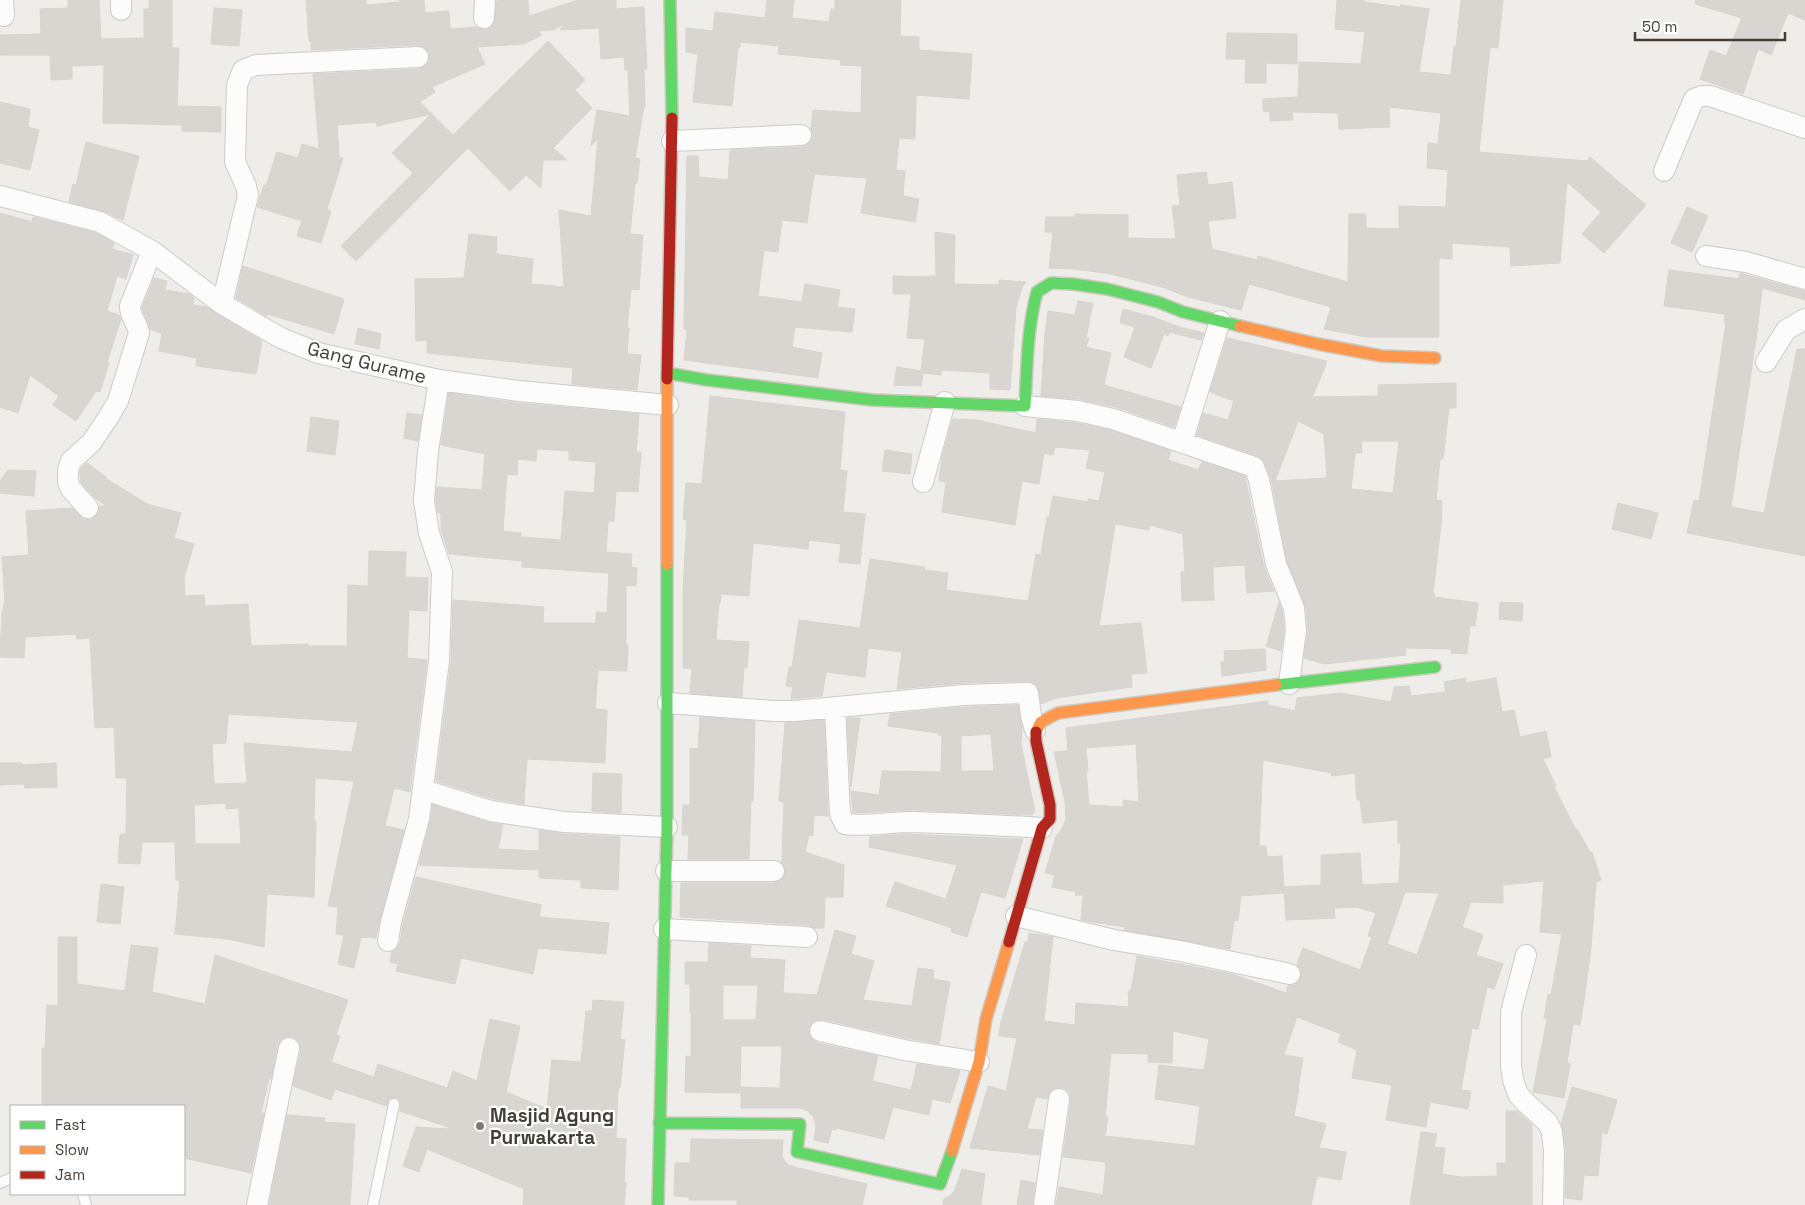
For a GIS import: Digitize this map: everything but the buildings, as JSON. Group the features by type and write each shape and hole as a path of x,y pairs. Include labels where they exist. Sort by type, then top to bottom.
{"street":[{"path":"658,1205 667,827 667,373 672,142 670,0"},
{"path":"222,304 248,196 246,186 235,162 237,85 243,70 256,64 418,57"},
{"path":"1664,171 1694,99 1702,96 1710,96 1805,128"},
{"path":"672,142 801,135"},
{"name":"Gang Gurame","path":"0,196 100,222 152,251 222,304 281,338 318,353 439,380 519,391 668,405"},
{"path":"88,508 71,489 68,482 68,470 71,461 91,443 118,401 139,333 131,315 130,306 152,251"},
{"path":"1706,256 1746,262 1805,279"},
{"path":"1025,406 1032,310 1037,292 1051,283 1107,289 1158,302 1183,312 1318,344 1382,356 1435,358"},
{"path":"1766,362 1786,330 1805,319"},
{"path":"1182,442 1220,321"},
{"path":"667,373 706,380 872,400 1025,406 1078,411 1113,418 1254,467 1259,480 1276,564 1294,608 1296,630 1289,684"},
{"path":"388,942 391,922 419,819 439,662 442,572 429,533 424,501 428,451 439,380"},
{"path":"924,482 944,402"},
{"path":"1035,730 1041,721 1058,712 1435,667"},
{"path":"660,1123 800,1124 797,1152 940,1184 979,1062 986,1019 1042,828 1050,819 1050,805 1028,693 964,695 835,708 774,711 668,703"},
{"path":"835,708 840,814 845,824 894,822 958,823 1042,828"},
{"path":"424,790 490,811 564,822 667,827"},
{"path":"666,871 774,872"},
{"path":"1016,916 1114,940 1180,950 1290,974"},
{"path":"664,929 808,936"},
{"path":"1526,955 1511,1012 1511,1066 1518,1094 1526,1104 1548,1123 1552,1132 1554,1152 1553,1205"},
{"path":"820,1031 904,1050 979,1062"},
{"path":"257,1205 289,1048"},
{"path":"1044,1205 1059,1099"}],"lane":[{"path":"373,1205 394,1104"}],"traffic: fast":[{"path":"670,0 672,118"},
{"path":"667,373 707,380 872,400 1025,406 1031,320 1037,292 1051,283 1107,289 1158,302 1183,312 1240,326"},
{"path":"658,1205 667,827 667,564"},
{"path":"1276,685 1435,667"},
{"path":"659,1123 800,1124 797,1152 940,1184 952,1151"}],"traffic: slow":[{"path":"1240,326 1382,356 1435,358"},
{"path":"667,379 667,564"},
{"path":"1036,732 1041,722 1058,713 1276,685"},
{"path":"952,1151 979,1062 986,1019 1009,942"}],"traffic: jam":[{"path":"667,379 672,118"},
{"path":"1009,942 1042,828 1050,819 1050,805 1036,741 1036,732"}],"place":[{"name":"Masjid Agung Purwakarta","path":"480,1126"}]}
